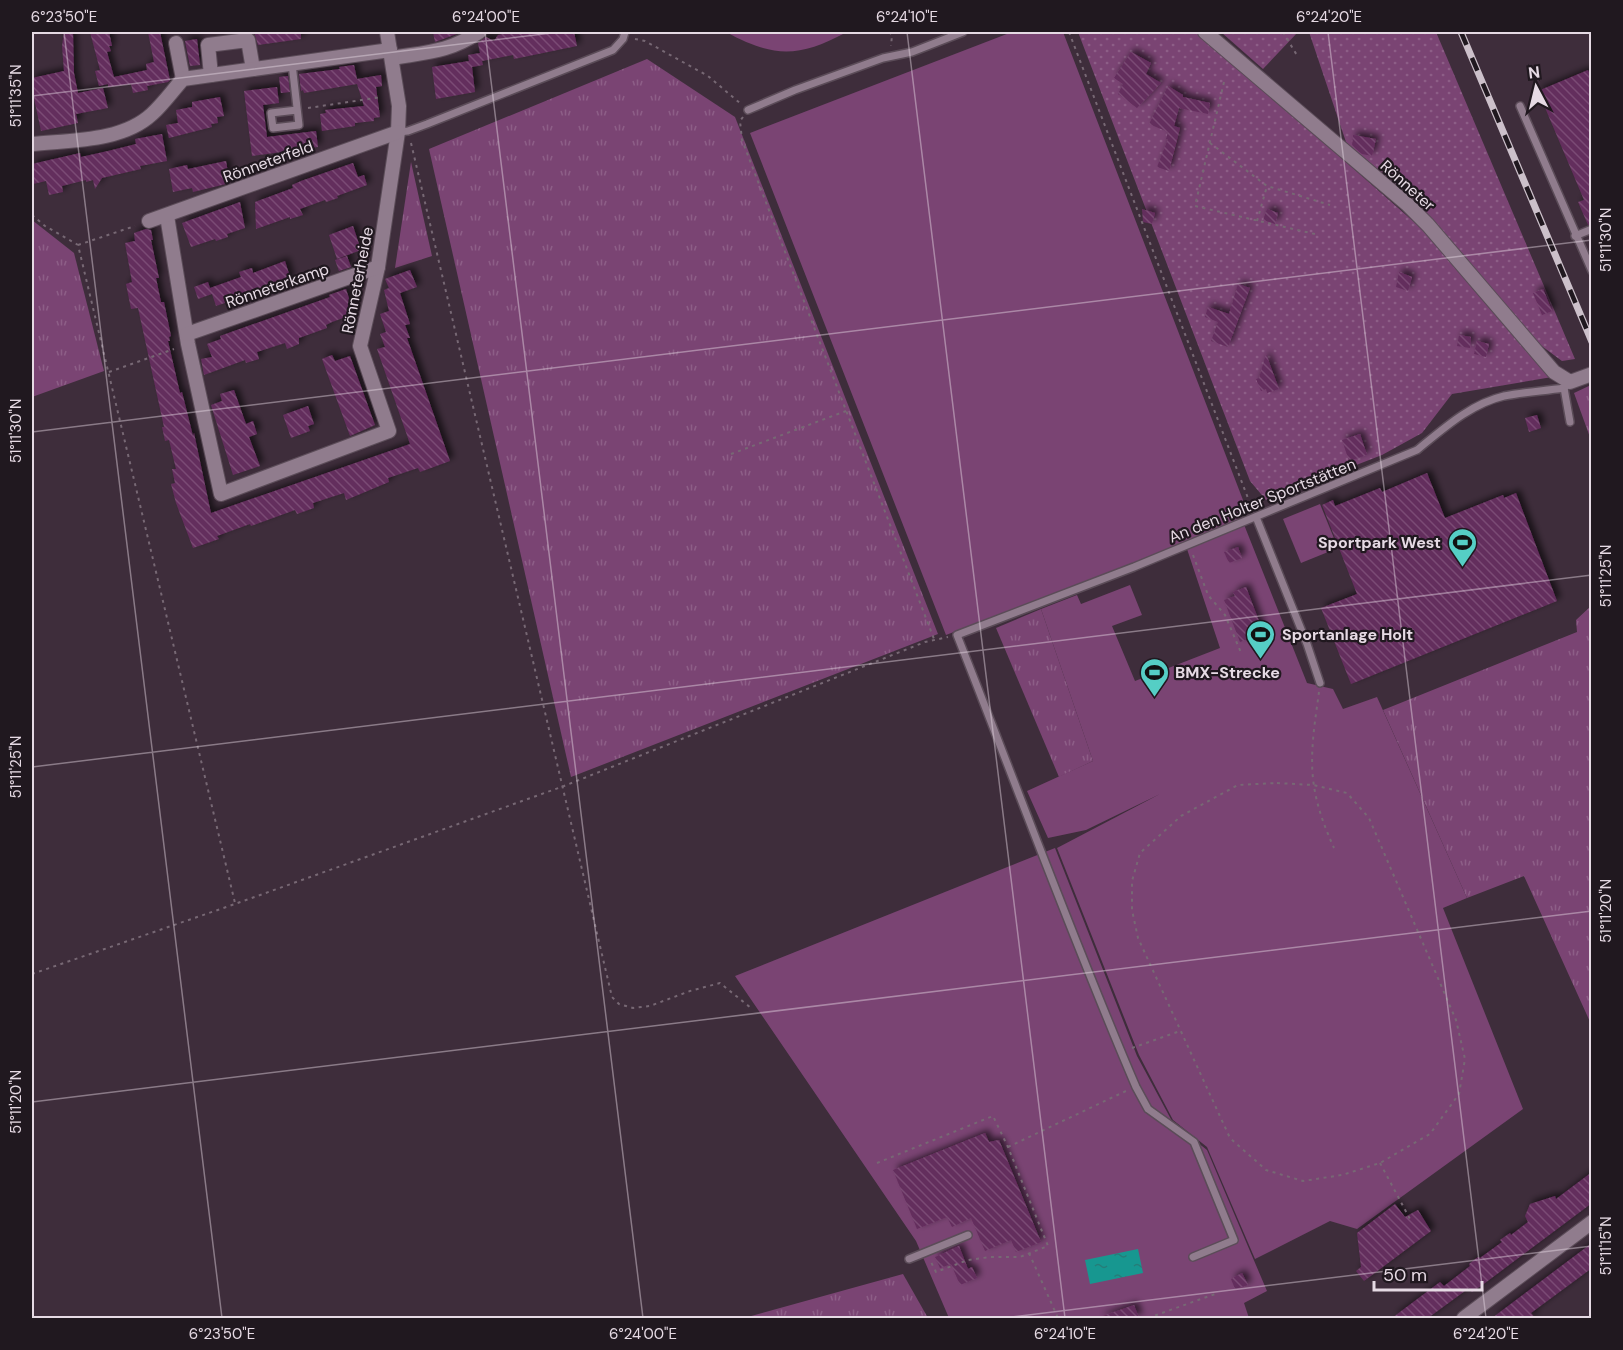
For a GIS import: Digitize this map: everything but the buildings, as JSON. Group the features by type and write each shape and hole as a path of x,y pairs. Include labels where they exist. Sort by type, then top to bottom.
{"street":[{"name":"Rönneterheide","path":"187,339 221,494 389,431 360,346 378,267 403,132 387,32"},
{"path":"32,144 124,131 151,115 183,79 292,64 449,48 462,37 479,32"},
{"name":"Rönneter","path":"1205,32 1408,205 1554,372 1569,383"},
{"path":"211,75 208,45 248,40 253,69"},
{"path":"176,43 183,79"},
{"name":"Rönneterfeld","path":"149,221 403,132"},
{"path":"167,216 187,339"},
{"name":"Rönneterkamp","path":"187,339 378,267"},
{"path":"1569,383 1592,374"},
{"path":"1464,1318 1592,1222"}],"lane":[{"path":"748,110 883,58 912,52 963,32"},
{"path":"403,132 613,50 624,35"},
{"path":"292,64 297,110"},
{"path":"1520,106 1592,271"},
{"path":"1575,236 1592,229"},
{"path":"1569,383 1570,422"},
{"name":"An den Holter Sportstätten","path":"957,635 1256,518 1417,450 1454,420 1492,400 1569,383"},
{"path":"1256,518 1320,683"},
{"path":"957,635 1017,786 1050,877 1136,1087 1148,1109 1194,1142 1234,1240 1193,1257"},
{"path":"909,1259 968,1234"}],"path":[{"path":"1069,32 1256,518"},
{"path":"1283,32 1298,57"},
{"path":"624,35 645,41 708,76 748,110 740,122 742,140 934,640"},
{"path":"1224,82 1195,206 1319,235"},
{"path":"297,110 397,96"},
{"path":"403,132 564,786 612,996 619,1004 633,1008 650,1006 720,983 751,1008"},
{"path":"1210,143 1267,186 1330,206"},
{"path":"1257,222 1267,186"},
{"path":"32,215 45,226 78,245 235,904"},
{"path":"78,245 149,221"},
{"path":"108,372 187,339"},
{"path":"730,454 846,411"},
{"path":"1189,544 1208,595 1225,615 1242,655"},
{"path":"32,974 564,786 925,642 957,635"},
{"path":"1320,683 1314,732 1314,785 1323,823 1334,848"},
{"path":"1277,783 1314,785 1347,793 1369,818 1456,1020 1465,1059 1459,1094 1430,1134 1380,1163 1342,1175 1303,1181 1266,1170 1230,1138 1138,938 1132,910 1132,881 1140,853 1181,816 1238,785 1277,783"},
{"path":"1121,1052 1181,1031"},
{"path":"1008,1147 1136,1087"},
{"path":"877,1163 993,1116 1048,1246 1020,1257 968,1260 936,1272 926,1252"},
{"path":"1380,1163 1410,1219"},
{"path":"1029,1253 1058,1318"},
{"path":"1148,1318 1215,1294"}],"green space":[{"path":"726,32 847,32 814,47 786,52 758,47"},
{"name":"Sportanlage Holt","path":"1012,32 1063,32 1243,500 1241,517 1307,683 1333,689 1343,709 1377,697 1467,898 1443,908 1523,1109 1357,1229 1330,1221 1255,1259 1207,1147 1173,1120 1139,1055 1057,848 1160,794 1086,830 1048,838 1027,791 1093,761 1041,609 1077,595 1081,604 1130,585 1142,615 1112,626 1135,681 1220,648 1185,543 946,635 750,133"},
{"path":"1078,32 1198,32 1422,229 1552,377 1452,394 1422,433 1382,455 1266,500 1250,481"},
{"path":"1221,32 1298,32 1263,69"},
{"path":"1309,32 1436,32 1575,359 1562,361 1539,344 1418,204 1346,142"},
{"path":"647,59 735,117 938,634 571,777 429,149"},
{"path":"411,162 432,256 395,268"},
{"path":"32,220 74,253 104,371 32,397"},
{"path":"1591,385 1591,440 1574,393"},
{"path":"1320,504 1338,548 1301,563 1283,519"},
{"path":"1591,606 1591,1024 1524,876 1467,898 1383,710 1577,632 1576,620"},
{"path":"1041,609 1093,761 1059,777 996,628"},
{"path":"1055,848 1137,1056 1173,1123 1207,1150 1267,1291 1244,1303 1249,1318 949,1318 916,1241 735,976"},
{"path":"903,1274 928,1318 744,1318"}],"water":[{"path":"1138,1249 1143,1273 1090,1284 1085,1260"}],"railway":[{"path":"1461,32 1592,342"}],"place":[{"name":"Sportpark West","path":"1462,568"},
{"name":"Sportanlage Holt","path":"1261,660"},
{"name":"BMX-Strecke","path":"1154,698"}]}
